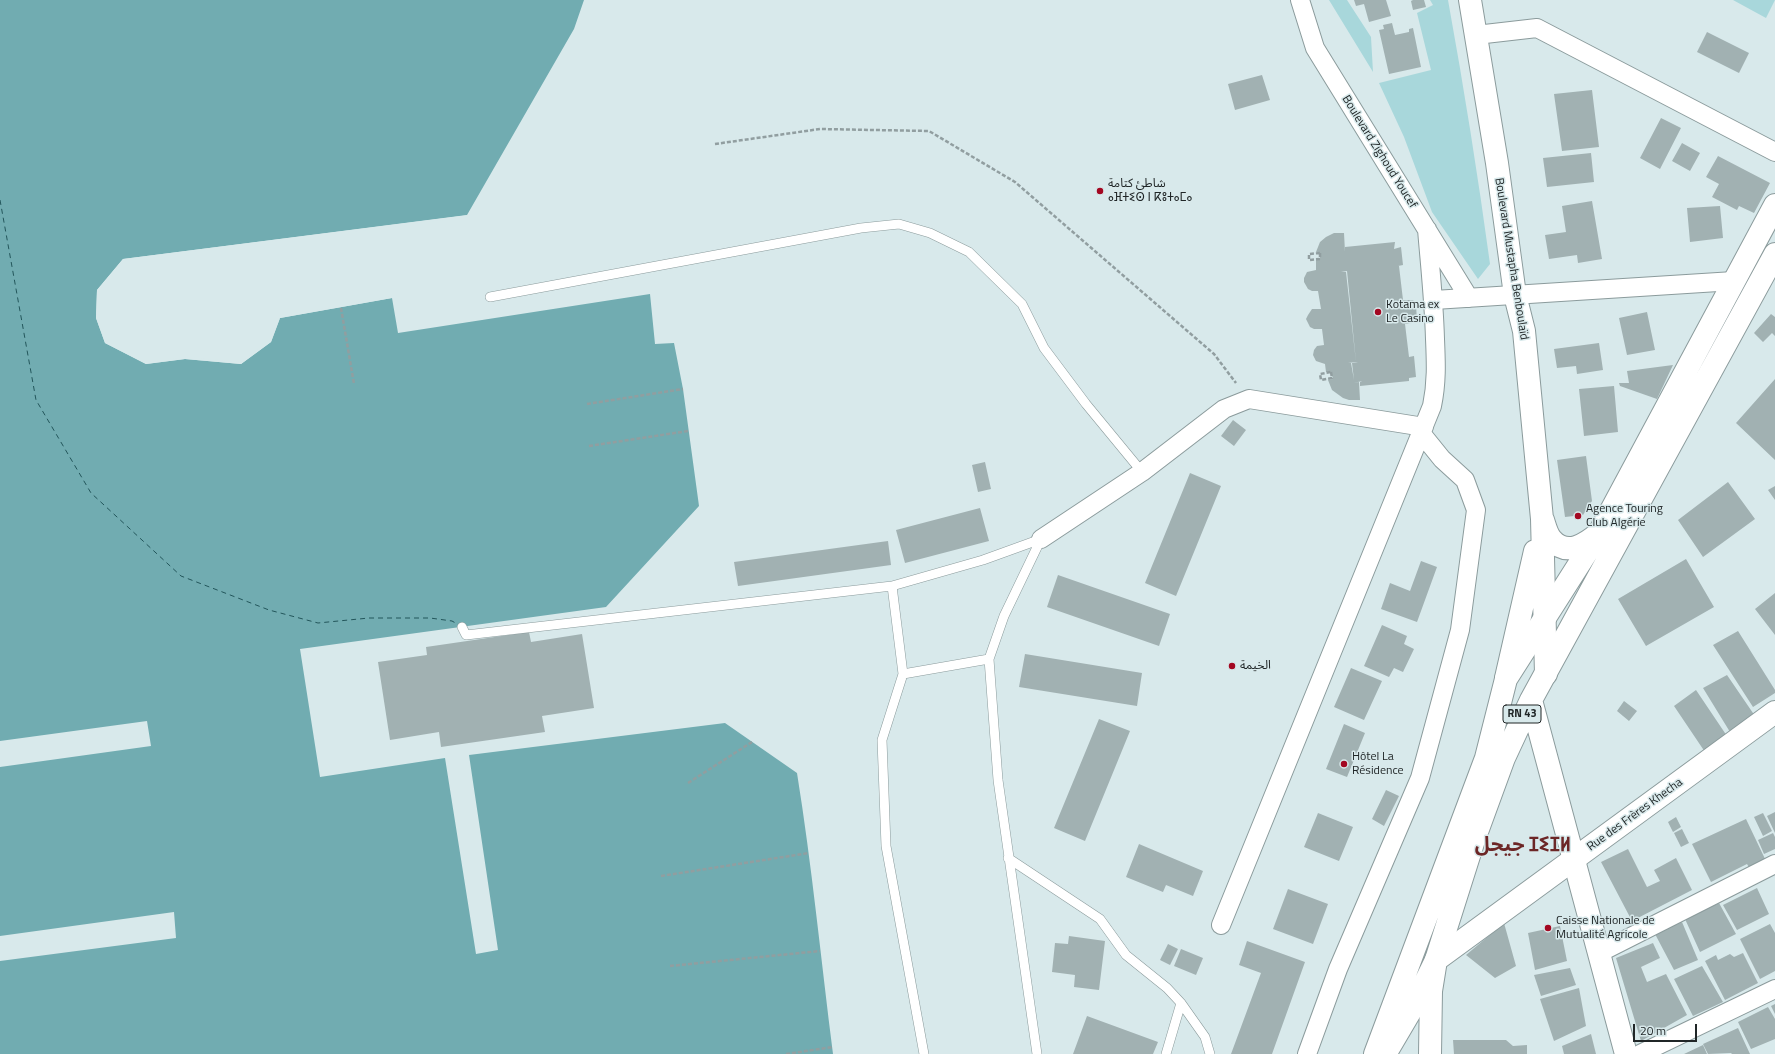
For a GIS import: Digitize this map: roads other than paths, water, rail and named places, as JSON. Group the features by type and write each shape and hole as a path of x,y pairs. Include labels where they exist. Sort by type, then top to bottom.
{"main road":[{"name":"Boulevard Mustapha Benboulaïd","path":"1470,0 1497,163 1515,295 1524,331 1542,519"},
{"path":"1506,679 1600,533 1775,205"},
{"path":"1430,1054 1431,991 1436,960 1474,840 1504,758 1527,708 1775,254"},
{"path":"1542,519 1551,540 1565,548 1581,547 1600,533"},
{"path":"1542,519 1546,674"},
{"path":"1375,1054 1486,758 1506,679 1542,519"},
{"name":"RN 43","path":"1506,679 1527,708"},
{"path":"1527,708 1544,747 1626,1054"},
{"name":"Rue des Frères Khecha","path":"1436,960 1775,712"},
{"path":"1412,956 1411,973 1413,1007 1423,1054"},
{"path":"1385,1054 1413,1007 1436,960"}],"street":[{"name":"Boulevard Zighoud Youcef","path":"1300,0 1315,48 1469,298"},
{"path":"1476,34 1537,28 1775,152"},
{"path":"1221,924 1432,406 1436,386 1434,300 1427,229"},
{"path":"1434,300 1734,281"},
{"path":"1041,539 1142,472 1224,409 1249,399 1422,430 1442,458 1465,480 1476,510 1460,630 1420,778 1338,969 1307,1054"},
{"path":"1599,953 1775,864"},
{"path":"1640,1054 1775,989"}],"lane":[{"path":"490,297 861,228 899,224 924,231 969,252 1022,304 1044,348 1086,404 1142,472"},
{"path":"462,627 466,635 892,586 983,560 1041,539"},
{"path":"1037,1054 998,780 989,659 1004,616 1041,539"},
{"path":"892,586 903,674 882,740 886,846 924,1054"},
{"path":"903,674 989,659"},
{"path":"1008,858 1100,920 1126,955 1166,988 1181,1003 1205,1037 1210,1054"},
{"path":"1166,1054 1181,1003"}],"place":[{"name":"شاطئ كتامة ⴰⴼⵜⵉⵙ ⵏ ⴽⵓⵜⴰⵎⴰ","path":"1100,191"},
{"name":"Kotama ex Le Casino","path":"1378,312"},
{"name":"Agence Touring Club Algérie","path":"1578,516"},
{"name":"الخيمة","path":"1232,666"},
{"name":"Hôtel La Résidence","path":"1344,764"},
{"name":"Caisse Nationale de Mutualité Agricole","path":"1548,928"}],"district":[{"name":"جيجل ⵊⵉⵊⵍ","path":"1523,846"}]}
